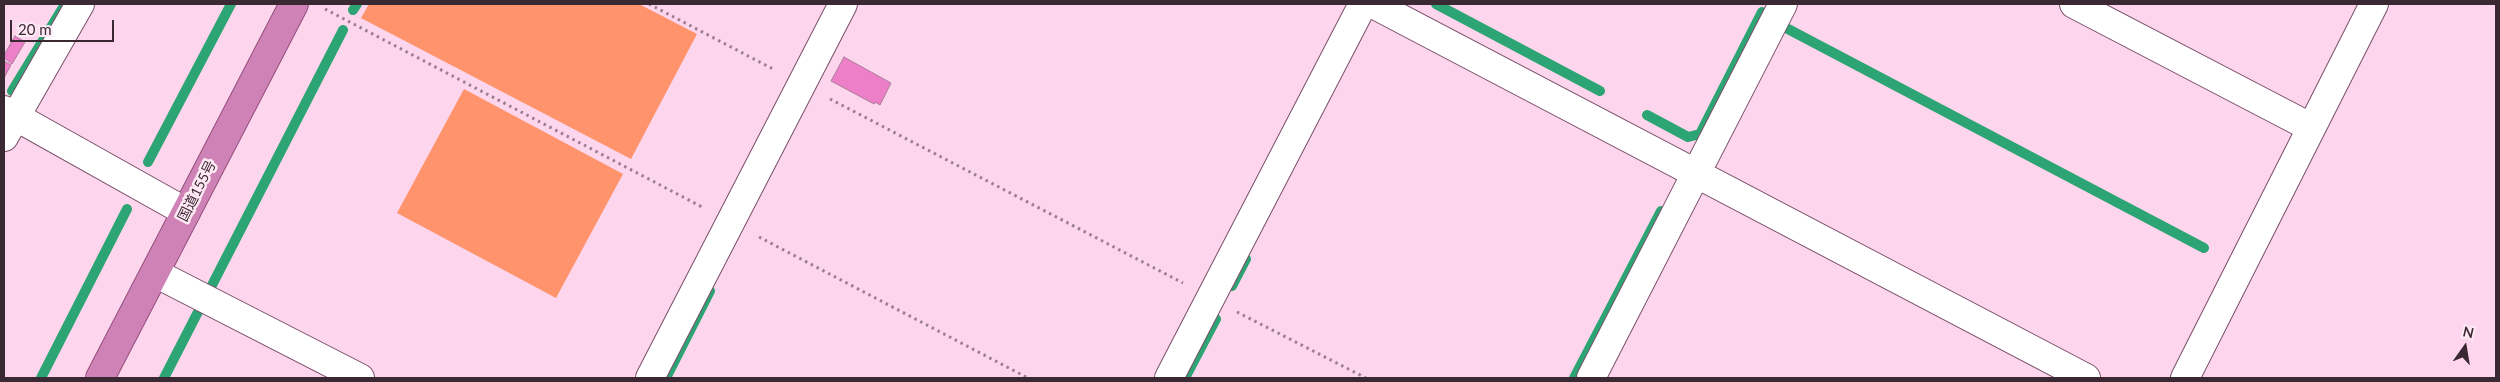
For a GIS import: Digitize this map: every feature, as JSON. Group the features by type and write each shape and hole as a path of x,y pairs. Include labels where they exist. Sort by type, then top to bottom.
{"highway":[{"name":"国道155号","path":"100,378 294,4"}],"street":[{"path":"80,4 8,121 186,212"},
{"path":"650,378 843,4"},
{"path":"1169,378 1363,4"},
{"path":"1373,4 2086,378"},
{"path":"1591,378 1783,4"},
{"path":"2074,4 2310,127"},
{"path":"2185,378 2310,127 2374,4"},
{"path":"155,273 360,378"}],"path":[{"path":"649,4 1366,378"},
{"path":"322,7 1028,378"}],"shaded area":[{"path":"369,4 639,4 697,34 631,159 361,18"},
{"path":"464,89 623,174 556,298 397,213"}],"building":[{"path":"15,36 25,42 12,64 4,58 4,55"},
{"path":"844,57 891,83 880,105 875,102 874,104 831,81"},
{"path":"4,61 11,65 4,78"}],"waterway":[{"path":"148,162 231,4"},
{"path":"353,10 357,4"},
{"path":"1436,4 1600,91"},
{"path":"12,91 62,9"},
{"path":"1647,115 1688,137 1700,134 1762,12"},
{"path":"1788,29 2204,248"},
{"path":"209,291 343,30"},
{"path":"41,378 127,209"},
{"path":"1574,378 1661,211"},
{"path":"1232,286 1246,259"},
{"path":"666,378 710,291"},
{"path":"164,378 200,308"},
{"path":"1185,378 1216,319"}]}
